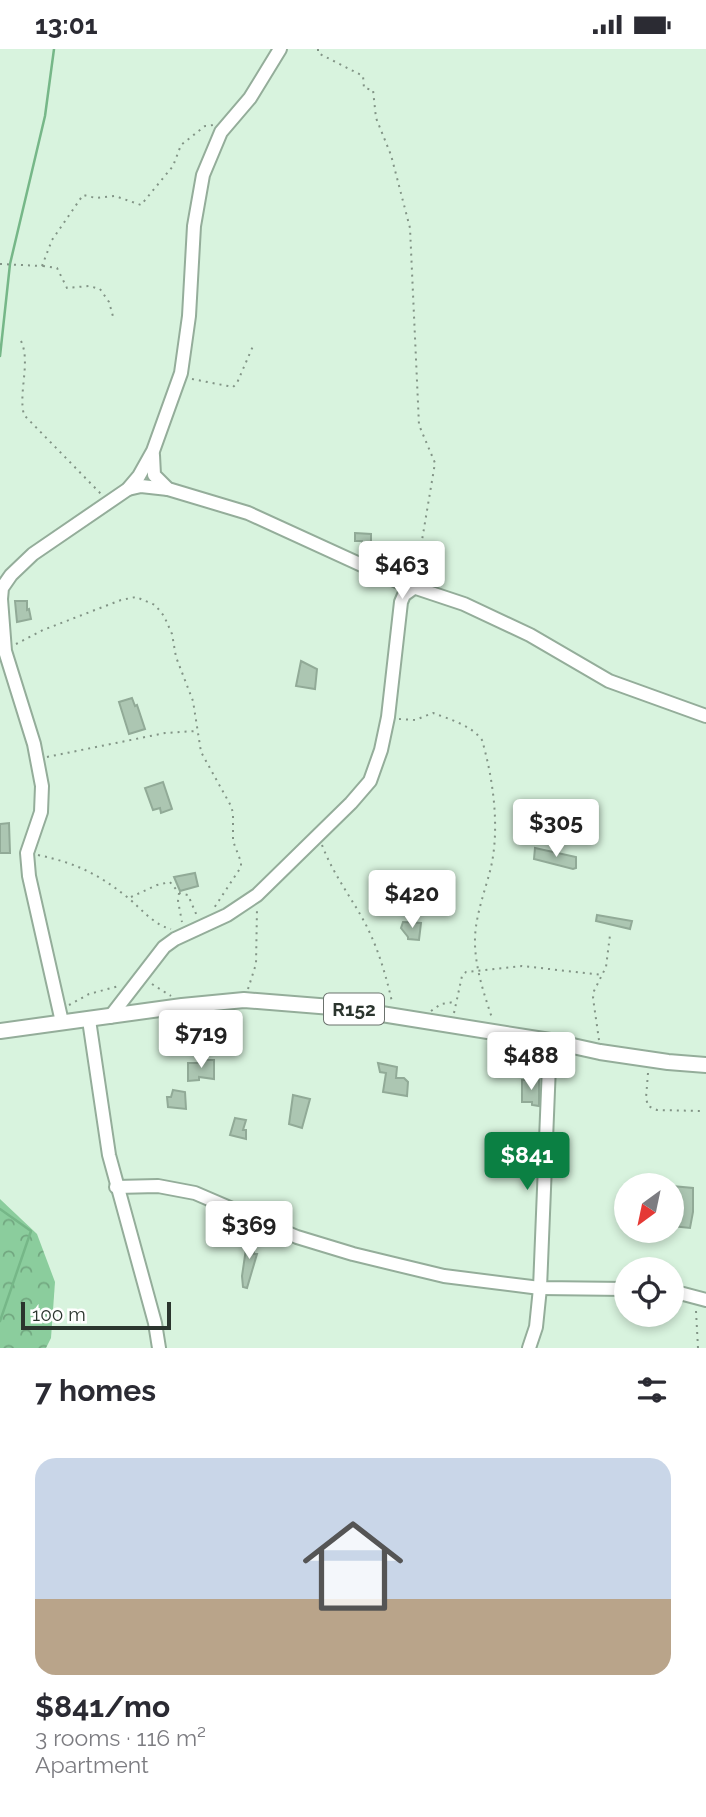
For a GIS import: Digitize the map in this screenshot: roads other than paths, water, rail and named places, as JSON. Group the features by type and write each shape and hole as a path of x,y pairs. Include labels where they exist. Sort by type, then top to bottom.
{"main road":[{"name":"R152","path":"0,1031 61,1017 89,1020 244,1000 344,1008 550,1041 600,1052 706,1065"}],"street":[{"path":"61,1017 34,901 27,853 42,801 42,786 37,759 5,651 2,587 33,554 128,489 153,451 181,373 188,325 198,199 209,159 225,127 250,98 280,49"},
{"path":"153,451 154,475 168,489"},
{"path":"128,489 141,486 168,489 259,518 386,577 464,604 530,635 591,672 617,684 706,716"},
{"path":"110,1017 164,947 182,932 203,926 234,911 257,895 370,781 382,750 388,717 400,609 404,595 415,587"},
{"path":"89,1020 105,1134 116,1187 159,1348"},
{"path":"529,1348 536,1327 540,1288 550,1041"},
{"path":"116,1187 158,1185 178,1189 207,1198 297,1237 444,1276 540,1288 614,1289"},
{"path":"684,1294 701,1299"}],"waterway":[{"path":"0,356 10,264 45,116 54,49"},
{"path":"0,1209 31,1231 0,1321"}]}
